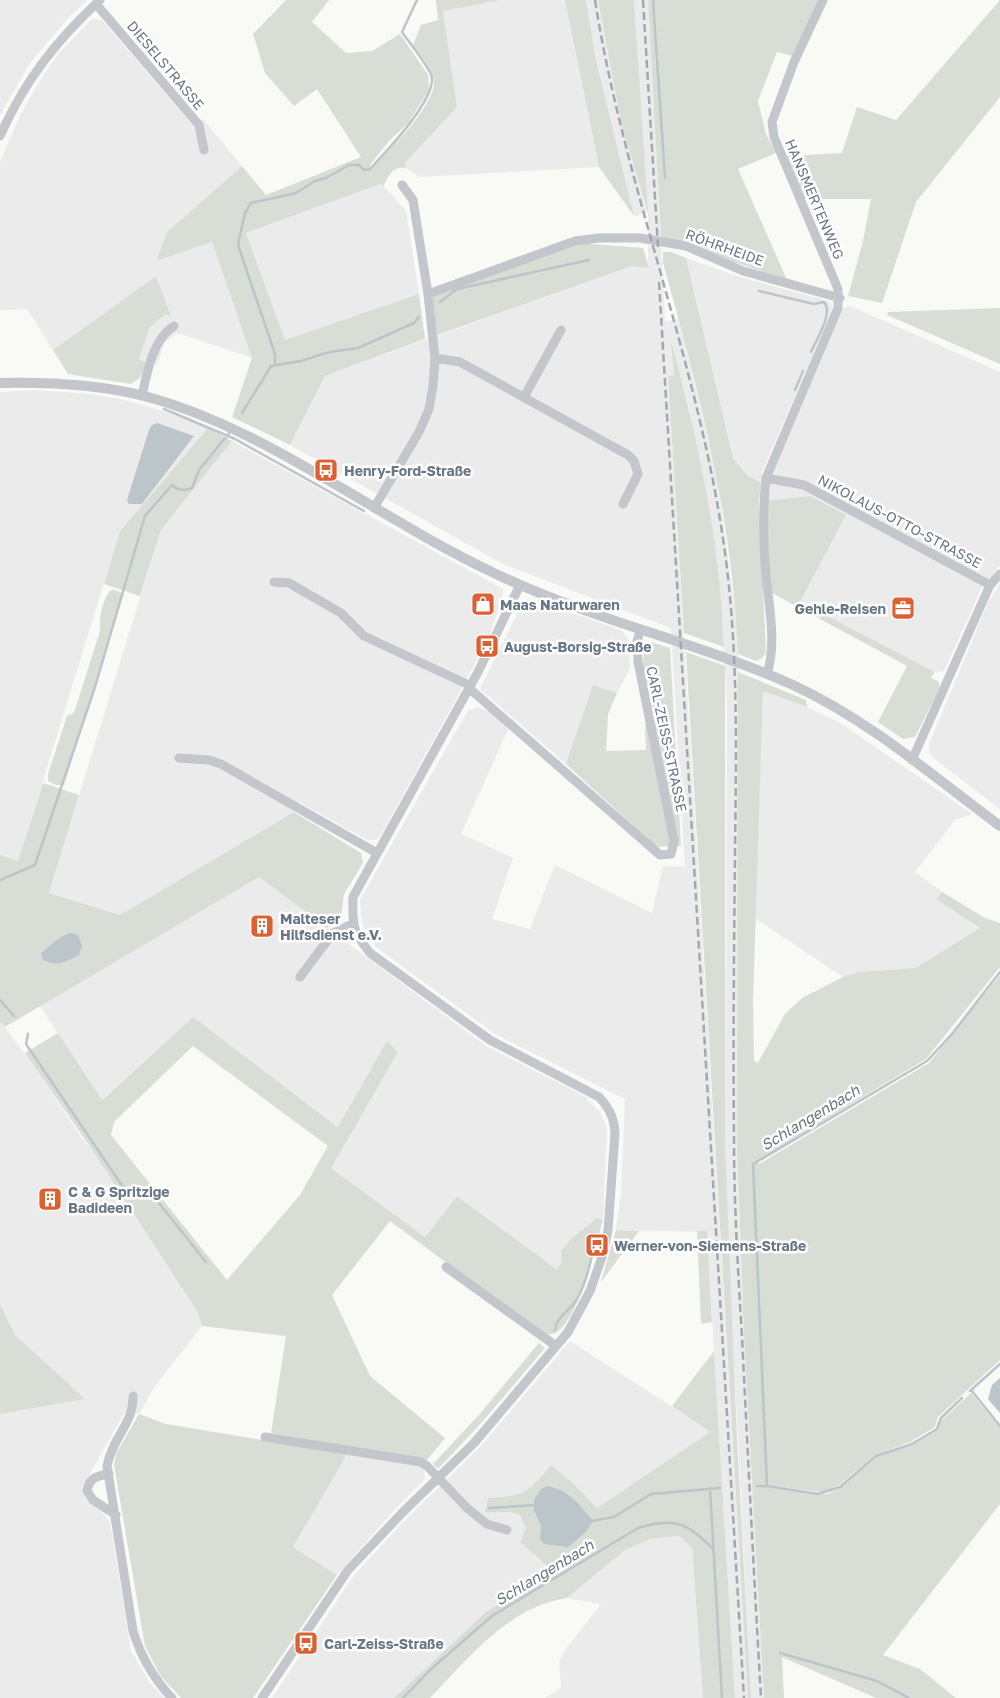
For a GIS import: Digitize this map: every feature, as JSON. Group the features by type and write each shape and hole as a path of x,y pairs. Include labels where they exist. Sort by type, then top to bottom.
{"street":[{"name":"HANSMERTENWEG","path":"823,0 794,62 772,122 774,137 838,289 840,298"},
{"name":"DIESELSTRASSE","path":"0,136 12,109 36,69 52,48 98,2 199,125 204,150"},
{"path":"374,508 419,432 429,409 433,386 435,358 428,294 413,200 402,184"},
{"name":"RÖHRHEIDE","path":"428,294 575,241 599,238 640,238 686,246 743,270 840,298"},
{"path":"767,674 771,632 764,563 763,505 766,478 838,308 840,298"},
{"path":"142,396 158,341 164,332 174,326"},
{"path":"524,396 561,330"},
{"path":"435,358 460,362 628,455 634,461 638,474 623,504"},
{"path":"0,383 34,382 92,387 142,396 205,417 266,446 466,559 520,585 767,674 796,687 849,716 912,760 1000,826"},
{"name":"NIKOLAUS-OTTO-STRASSE","path":"766,478 804,485 990,585"},
{"name":"NIKOLAUS-OTTO-STRASSE","path":"912,760 990,585 1000,574"},
{"path":"274,582 289,583 340,612 364,636 470,687"},
{"path":"262,1698 348,1570 476,1442 568,1332 590,1291 601,1260 608,1230 615,1133 614,1120 606,1105 599,1097 490,1040 370,953 356,936 352,924 353,897 470,687 510,609 520,585"},
{"name":"CARL-ZEISS-STRASSE","path":"470,687 660,855 671,854 674,842 638,662 637,641 641,629"},
{"path":"179,758 209,760 221,764 377,854"},
{"path":"300,976 333,933 352,924"},
{"path":"446,1267 556,1346"},
{"path":"133,1396 134,1410 110,1451 107,1466 108,1474 133,1630 138,1648 154,1680 172,1698"},
{"path":"265,1437 421,1462 467,1508 487,1524 507,1530"},
{"path":"108,1474 95,1476 88,1484 87,1491 94,1500 116,1515"}],"shaded area":[{"path":"0,0 88,0 68,18 30,63 0,115"},
{"path":"286,0 329,0 312,22 346,53 372,51 400,34 428,75 429,90 408,123 389,141 370,165 372,168 409,128 432,93 434,83 432,73 413,45 421,25 438,20 436,0 501,0 443,11 457,107 405,163 406,168 394,170 383,186 381,184 246,233 285,340 419,294 425,339 325,376 290,445 232,417 252,358 212,242 156,261 167,232 242,166 266,195 361,157 317,89 294,106 265,73 253,34"},
{"path":"501,0 565,0 599,167 420,177 406,168 405,163 457,107 443,11"},
{"path":"565,0 586,0 596,60 634,216 599,167"},
{"path":"586,0 598,0 622,127 647,208 634,0 648,0 661,237 648,235 648,212 634,216 596,60"},
{"path":"598,0 634,0 648,212 622,127"},
{"path":"648,0 819,0 793,56 777,52 758,101 766,134 776,153 738,169 787,280 661,237"},
{"path":"1000,0 1000,97 916,202 882,303 848,296 863,241 871,199 803,199 785,156 842,153 857,107 896,120"},
{"path":"92,19 102,20 194,127 203,119 242,166 167,232 157,260 212,242 252,358 178,333 164,343 157,365 139,359 150,327 166,314 171,320 156,276 53,350 27,309 0,310 0,162 21,113 44,74 59,53"},
{"path":"382,184 406,211 419,294 285,341 246,233"},
{"path":"579,243 643,248 649,268 632,266 437,335 432,295"},
{"path":"648,245 661,246 665,322 679,319 716,473 737,622 739,686 737,1145 744,1336 764,1698 751,1698 728,1241 725,1146 727,702 723,622 714,542 703,474 688,403 672,346 674,375 668,377 748,1698 735,1698 707,1232 616,1230 621,1194 625,1099 495,1034 376,947 366,933 362,922 360,900 466,714 469,710 478,707 491,712 509,727 461,834 513,858 492,919 530,929 555,865 652,913 663,866 685,867 671,628 503,564 290,445 325,376 632,266 648,268"},
{"path":"663,252 671,252 686,258 733,458 747,475 761,483 759,501 766,653 756,661 738,654 735,604 722,505 701,407 663,263"},
{"path":"686,258 740,277 828,301 832,305 831,313 762,472 761,483 747,475 733,458"},
{"path":"156,276 172,319 166,314 150,327 139,359 146,362 141,377 131,384 68,374 53,350"},
{"path":"850,306 1000,372 1000,566 981,589 944,671 935,672 800,602 846,515 768,501 770,478 826,342 843,308"},
{"path":"1000,308 1000,364 887,315 888,312"},
{"path":"671,341 691,417 713,531 722,608 724,647 684,633 668,376 674,375"},
{"path":"35,390 90,394 120,399 160,410 208,428 120,531 18,862 0,855 0,392"},
{"path":"157,423 194,436 142,504 129,504 127,500 149,430 152,425"},
{"path":"208,428 232,441 161,530 140,596 104,584 120,531"},
{"path":"232,441 503,589 503,595 490,634 380,837 375,840 367,840 299,802 294,812 120,915 49,893 161,530"},
{"path":"810,496 846,515 800,602 935,672 931,678 939,682 939,689 915,737 903,739 878,722 907,666 770,592 767,525 768,501"},
{"path":"1000,584 1000,809 932,757 929,752 929,744 988,603"},
{"path":"112,589 124,594 64,785 56,785 48,781 48,774 67,716 74,713 100,631 104,603"},
{"path":"533,599 623,631 628,639 630,669 617,693 593,686 566,764 480,689 522,604"},
{"path":"651,642 670,648 681,846 657,847 566,764 593,685 617,693 608,714 606,751 646,750 645,725 656,723 643,665 644,648"},
{"path":"686,652 725,666 725,1146 737,1439 751,1698 748,1698"},
{"path":"738,672 806,700 807,707 763,691 753,1000 754,1061 758,1063 785,1014 802,998 843,977 859,972 915,968 980,928 936,899 942,892 985,918 1000,923 1000,967 926,1059 758,1160 759,1164 929,1063 1000,975 1000,1360 938,1417 935,1427 910,1442 875,1455 839,1485 819,1492 775,1486 775,1488 817,1495 827,1494 840,1488 877,1457 912,1445 938,1430 941,1421 971,1393 1000,1428 1000,1504 883,1655 920,1669 956,1698 876,1698 782,1657 784,1698 764,1698 744,1336 737,1145"},
{"path":"763,691 807,707 842,724 972,814 955,820 915,872 942,892 936,899 980,928 915,968 859,972 843,977 755,918"},
{"path":"43,783 79,795 49,893 120,915 294,812 361,853 363,863 344,894 341,918 327,928 259,877 5,1027 0,1022 0,855 18,861"},
{"path":"259,877 486,1046 584,1096 600,1112 607,1128 603,1220 597,1218 556,1269 457,1196 425,1237 330,1168 398,1052 387,1042 339,1127 193,1017 101,1100 40,1006"},
{"path":"72,933 78,935 82,946 79,955 65,962 53,963 43,960 41,953 60,938"},
{"path":"193,1017 338,1127 387,1041 398,1052 331,1168 425,1237 457,1196 556,1269 562,1262 561,1251 571,1239 597,1218 603,1220 580,1297 565,1324 556,1333 546,1335 390,1221 332,1295 370,1376 445,1438 427,1460 271,1433 286,1336 202,1326 197,1311 93,1151 25,1053 58,1033 102,1100","holes":["193,1046 328,1146 300,1195 227,1280 111,1135 114,1122"]},
{"path":"0,1021 34,1066 81,1137 93,1151 197,1311 202,1326 155,1386 139,1414 126,1410 82,1488 84,1497 104,1514 110,1522 131,1651 150,1683 164,1698 0,1698 0,1414 84,1399 15,1335 0,1304"},
{"path":"616,1230 639,1231 601,1282"},
{"path":"697,1231 707,1231 712,1322 701,1324"},
{"path":"0,1304 15,1335 85,1399 0,1414"},
{"path":"570,1341 711,1432 597,1508 575,1485 551,1465 529,1490 522,1494 488,1498 485,1513 510,1512 520,1515 526,1528 520,1542 553,1571 486,1612 394,1698 272,1698 354,1575 407,1518 481,1446"},
{"path":"539,1343 545,1348 483,1421 438,1469 433,1464 477,1417"},
{"path":"714,1351 735,1698 703,1698 692,1548 679,1536 650,1539 625,1550 567,1598 546,1603 508,1623 475,1651 430,1698 394,1698 486,1612 553,1571 520,1542 526,1528 520,1515 510,1512 485,1513 488,1498 510,1496 524,1491 536,1482 551,1465 575,1485 597,1508 710,1432 672,1406"},
{"path":"1000,1378 1000,1413 988,1399 992,1385"},
{"path":"139,1414 166,1424 347,1454 293,1547 337,1575 253,1698 181,1698 160,1675 145,1646 114,1465 116,1454"},
{"path":"347,1454 419,1465 424,1469 425,1479 396,1508 337,1575 292,1547"},
{"path":"548,1486 569,1495 593,1521 586,1532 568,1547 544,1544 540,1539 541,1526 534,1510 534,1500 541,1489"},
{"path":"679,1536 692,1548 703,1698 545,1698 561,1688 559,1662 565,1650 601,1604 567,1598 625,1550 650,1539"}],"waterway":[{"path":"275,364 275,354 238,245 245,213 251,203 296,193 315,181 326,178 349,165 359,165 364,170 370,169 410,124 420,110 432,84 431,74 402,32 417,0"},
{"path":"653,0 665,178"},
{"path":"440,302 457,289 589,260"},
{"path":"759,291 814,304 824,302 827,307 826,319 811,352"},
{"path":"242,413 271,366 301,361 329,352 358,348 414,323 419,317"},
{"path":"795,390 803,371"},
{"path":"164,409 235,439 364,511"},
{"path":"0,880 35,865 95,687 145,516 172,485 181,490 192,488 199,470 229,433"},
{"name":"Schlangenbach","path":"757,1486 767,1486 753,1164 927,1061 952,1034 1000,972"},
{"path":"0,1000 14,1016"},
{"path":"28,1034 26,1044 127,1193 155,1198 206,1262"},
{"path":"555,1330 558,1322 575,1302 583,1287 596,1238"},
{"name":"Schlangenbach","path":"970,1391 1000,1364"},
{"path":"971,1390 1000,1426"},
{"name":"Schlangenbach","path":"767,1486 818,1494 840,1487 876,1456 912,1444 937,1429 941,1418 962,1398"},
{"name":"Schlangenbach","path":"710,1488 722,1698"},
{"name":"Schlangenbach","path":"592,1521 614,1517 651,1494 720,1488"},
{"name":"Schlangenbach","path":"489,1508 537,1505"},
{"name":"Schlangenbach","path":"403,1698 430,1670 492,1616 638,1528 662,1523 679,1524 695,1533 713,1549"},
{"path":"780,1653 877,1681 909,1698"}],"railway":[{"path":"595,0 609,74 626,147 686,365 704,438 719,512 729,587 736,720 735,1188 761,1698"},
{"path":"643,0 658,247"},
{"path":"659,282 744,1698"}],"place":[{"name":"Henry-Ford-Straße","path":"326,470"},
{"name":"Maas Naturwaren","path":"483,604"},
{"name":"Gehle-Reisen","path":"903,608"},
{"name":"August-Borsig-Straße","path":"487,646"},
{"name":"Malteser Hilfsdienst e.V.","path":"262,926"},
{"name":"C & G Spritzige Badideen","path":"50,1199"},
{"name":"Werner-von-Siemens-Straße","path":"597,1245"},
{"name":"Carl-Zeiss-Straße","path":"306,1643"}]}
